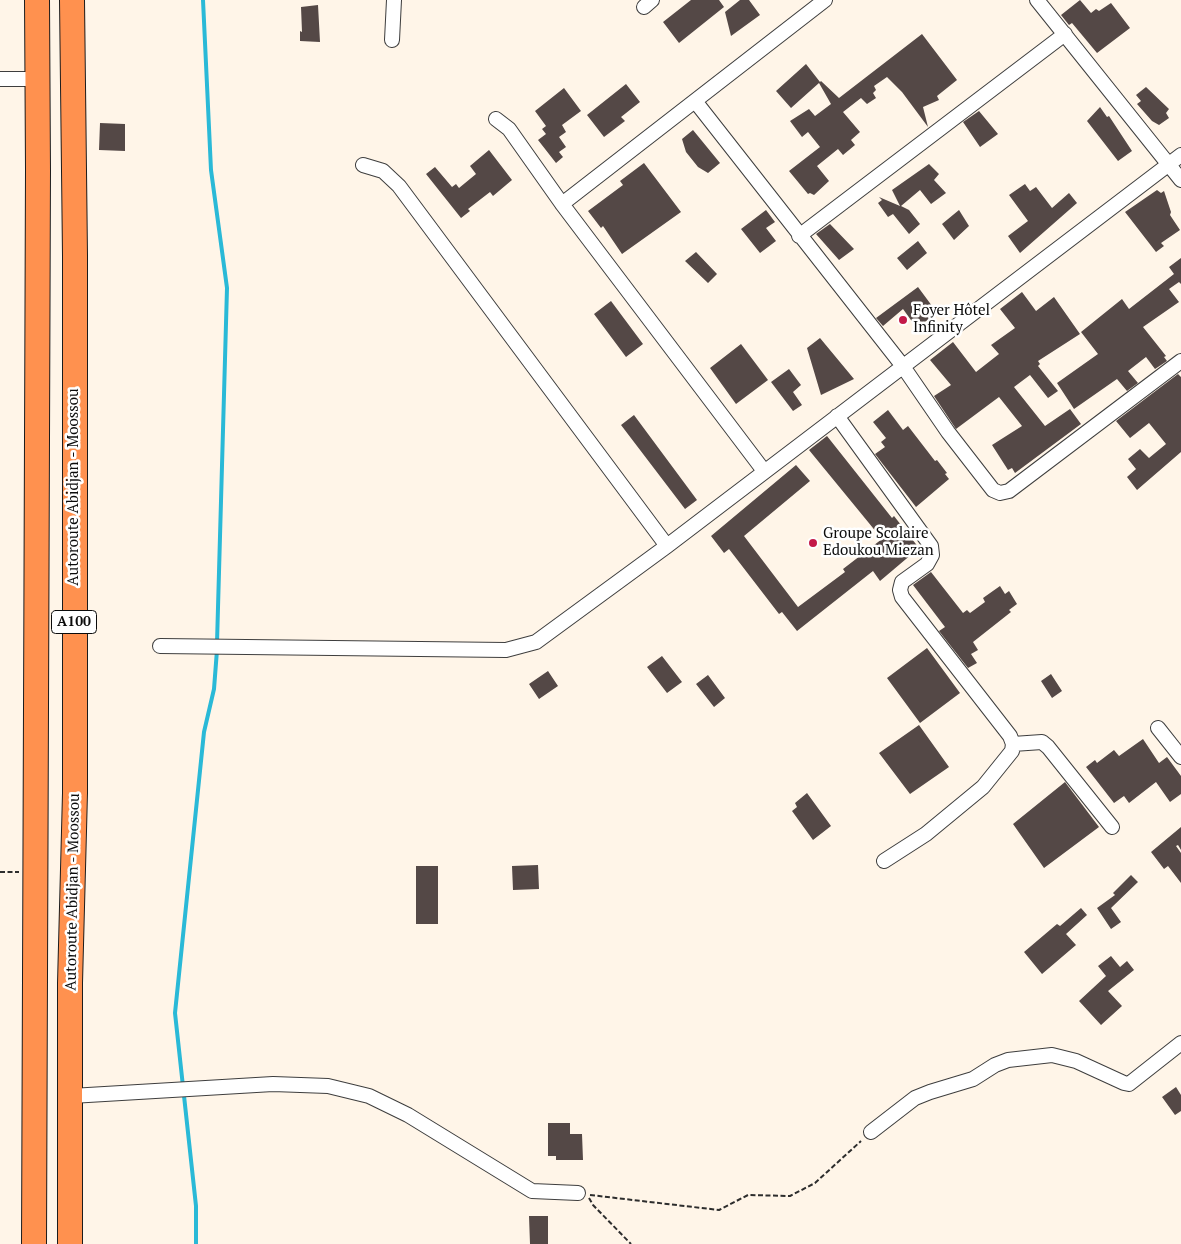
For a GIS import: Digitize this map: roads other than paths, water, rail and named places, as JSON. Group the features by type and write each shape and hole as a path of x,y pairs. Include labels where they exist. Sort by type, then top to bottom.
{"highway":[{"name":"A100","path":"34,1244 37,0"},
{"name":"Autoroute Abidjan - Moossou","path":"70,1244 75,793 75,256 72,0"}],"street":[{"path":"392,40 394,0"},
{"path":"562,204 826,0"},
{"path":"1037,0 1181,180"},
{"path":"799,236 1065,34"},
{"path":"0,79 38,79"},
{"path":"695,101 902,365 954,439 994,490 1000,493 1008,491 1181,361"},
{"path":"496,119 509,130 562,204 764,471"},
{"path":"160,646 506,650 536,642 667,546 902,365 1181,155"},
{"path":"363,165 383,171 399,186 667,546"},
{"path":"837,416 931,546 932,555 927,564 902,582 900,590 902,597 1010,736 1013,744 1012,751 982,787 926,834 884,861"},
{"path":"1158,728 1181,757"},
{"path":"1013,744 1042,742 1048,747 1112,827"},
{"path":"871,1132 915,1098 973,1079 995,1065 1008,1060 1052,1055 1076,1060 1129,1084 1181,1043"},
{"path":"71,1096 273,1084 328,1086 368,1096 408,1115 532,1191 578,1193"}],"waterway":[{"path":"203,0 211,170 227,288 217,643"},
{"path":"196,1244 196,1206 175,1013 204,732 214,689 217,650"}],"place":[{"name":"Foyer Hôtel Infinity","path":"903,320"},
{"name":"Groupe Scolaire Edoukou Miezan","path":"813,543"}]}
